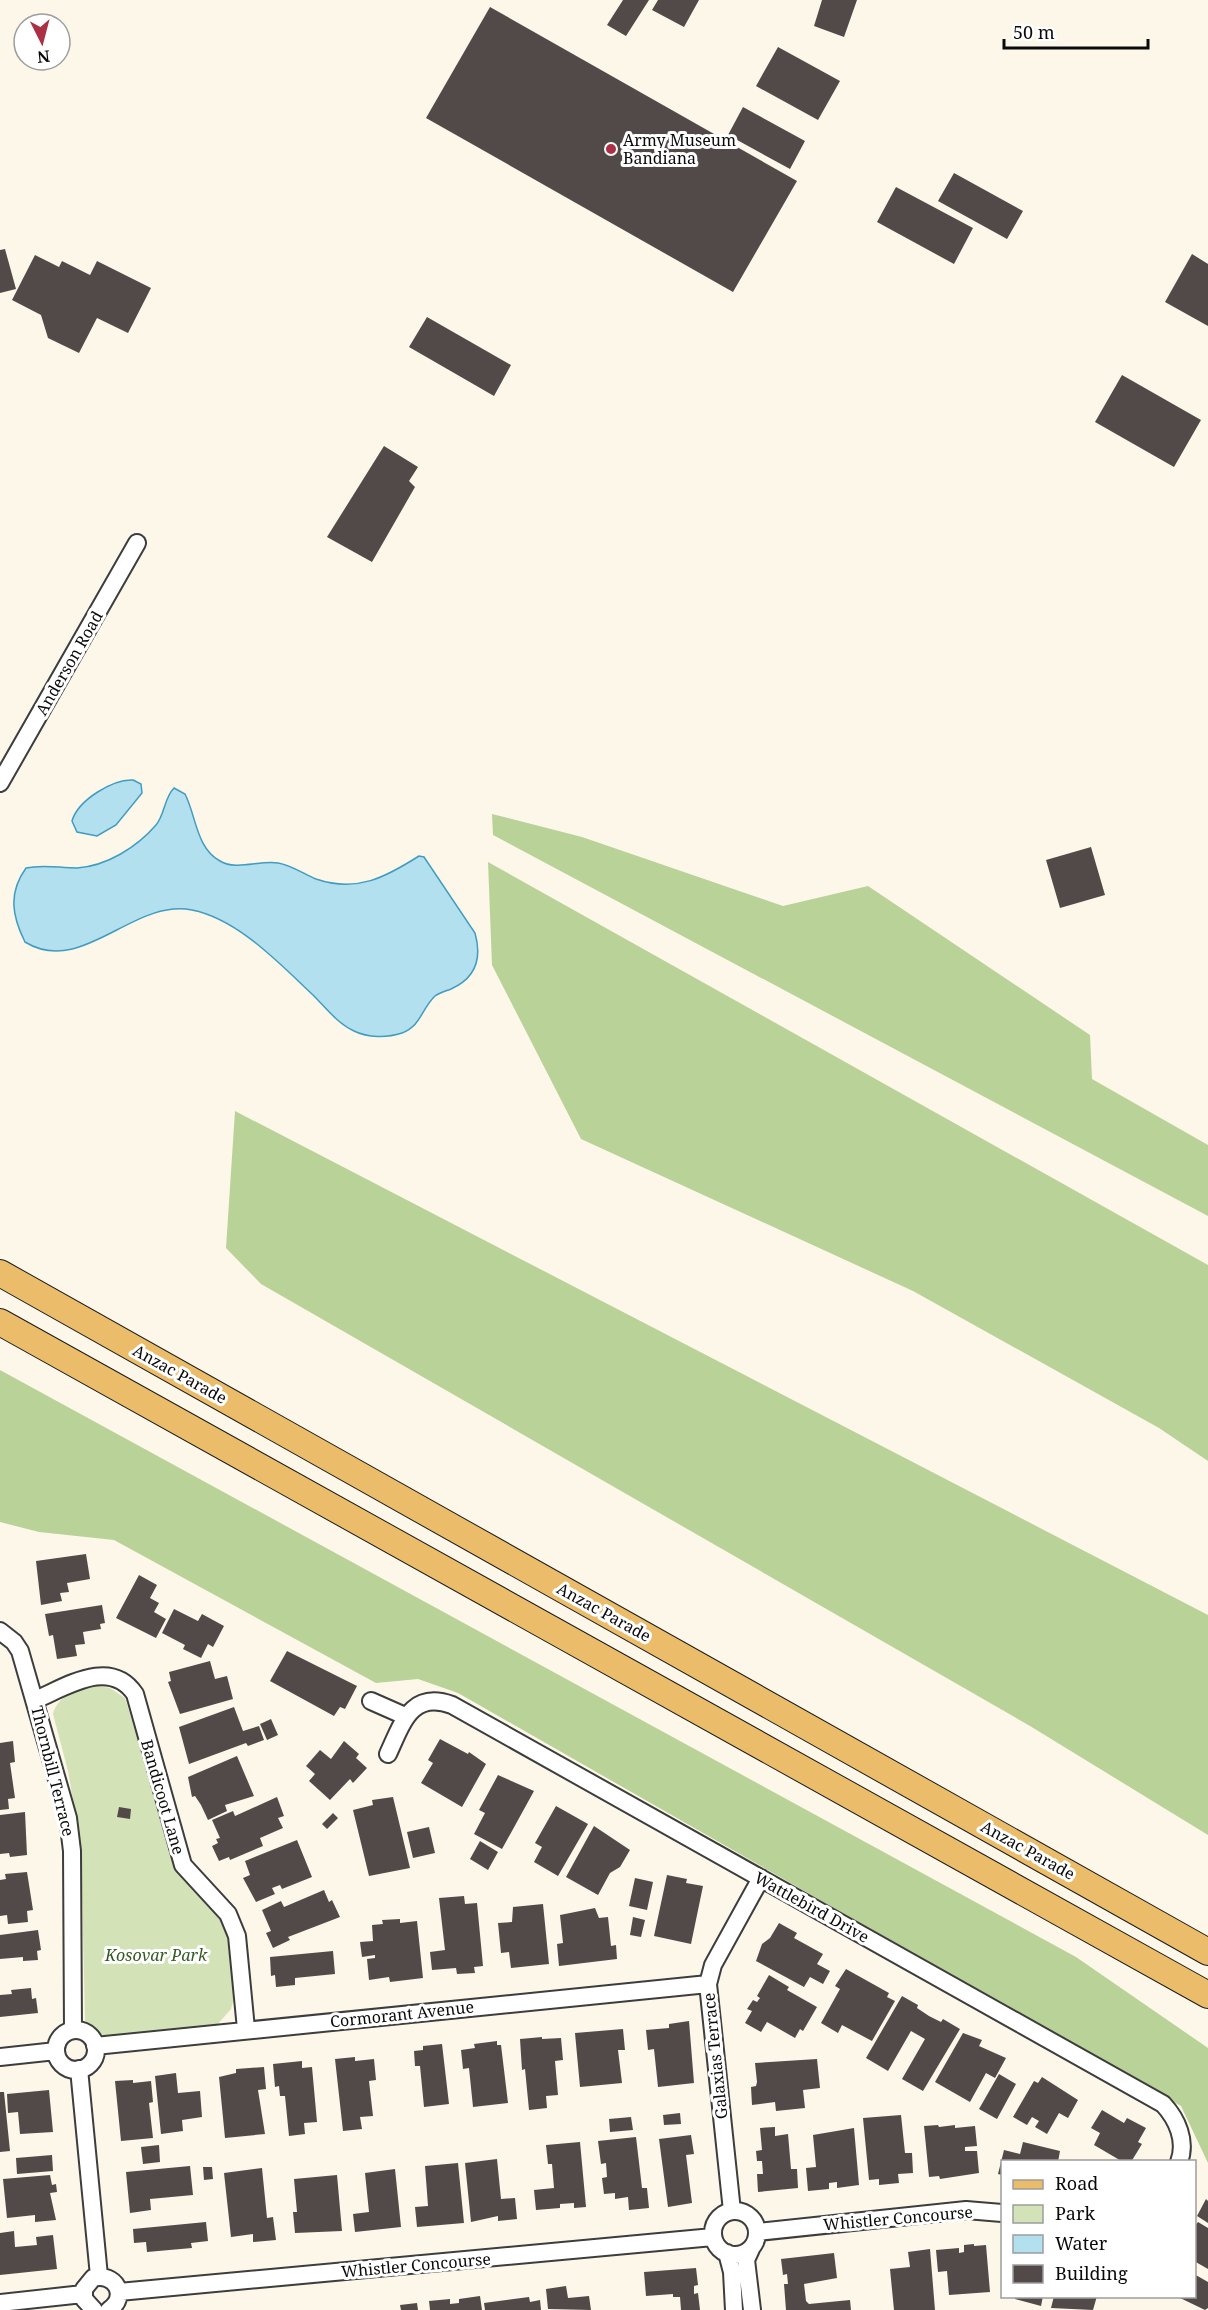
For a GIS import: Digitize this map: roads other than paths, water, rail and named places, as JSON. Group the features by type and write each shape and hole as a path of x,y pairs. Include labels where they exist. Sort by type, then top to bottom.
{"main road":[{"name":"Anzac Parade","path":"0,1273 1208,1952"},
{"path":"0,1322 1208,1995"}],"street":[{"name":"Anderson Road","path":"0,783 137,543"},
{"name":"Thornbill Terrace","path":"0,1631 14,1642 20,1651 68,1818 72,1851 73,2030"},
{"name":"Bandicoot Lane","path":"35,1700 99,1675 120,1679 135,1694 183,1865 228,1914 237,1936 246,2029"},
{"path":"370,1701 405,1716 388,1754"},
{"name":"Wattlebird Drive","path":"405,1716 412,1709 428,1702 452,1705 1163,2104 1178,2125 1182,2153 1180,2160"},
{"name":"Galaxias Terrace","path":"732,2211 708,1984 713,1965 761,1878"},
{"name":"Cormorant Avenue","path":"95,2046 708,1984"},
{"path":"73,2030 89,2035 95,2046 94,2058 80,2069 73,2069 61,2063 56,2051 60,2039 73,2030"},
{"path":"0,2057 56,2051"},
{"path":"80,2069 99,2276"},
{"name":"Whistler Concourse","path":"758,2232 966,2210 1001,2213"},
{"path":"751,2249 738,2255 727,2253 718,2247 713,2237 717,2220 732,2211 750,2216 758,2232 751,2249 747,2256 746,2266 752,2310"},
{"name":"Whistler Concourse","path":"114,2305 713,2237"},
{"path":"727,2253 732,2272 734,2310"},
{"path":"0,2303 89,2305 89,2281 99,2276 114,2281 114,2305"}],"water":[{"path":"133,780 141,784 142,793 116,825 97,836 77,832 72,821 81,806 106,787"},
{"path":"174,788 185,794 206,848 226,864 278,863 316,879 345,884 370,881 419,856 424,857 475,933 478,951 471,973 459,984 435,996 408,1030 396,1035 378,1036 365,1035 348,1028 257,944 226,923 192,910 170,909 149,915 87,944 67,950 46,950 25,942 17,923 14,896 16,886 26,868 39,866 77,868 99,864 121,854 140,841 156,825 168,796"}],"place":[{"name":"Army Museum Bandiana","path":"611,149"}],"park label":[{"name":"Kosovar Park","path":"156,1955"}]}
